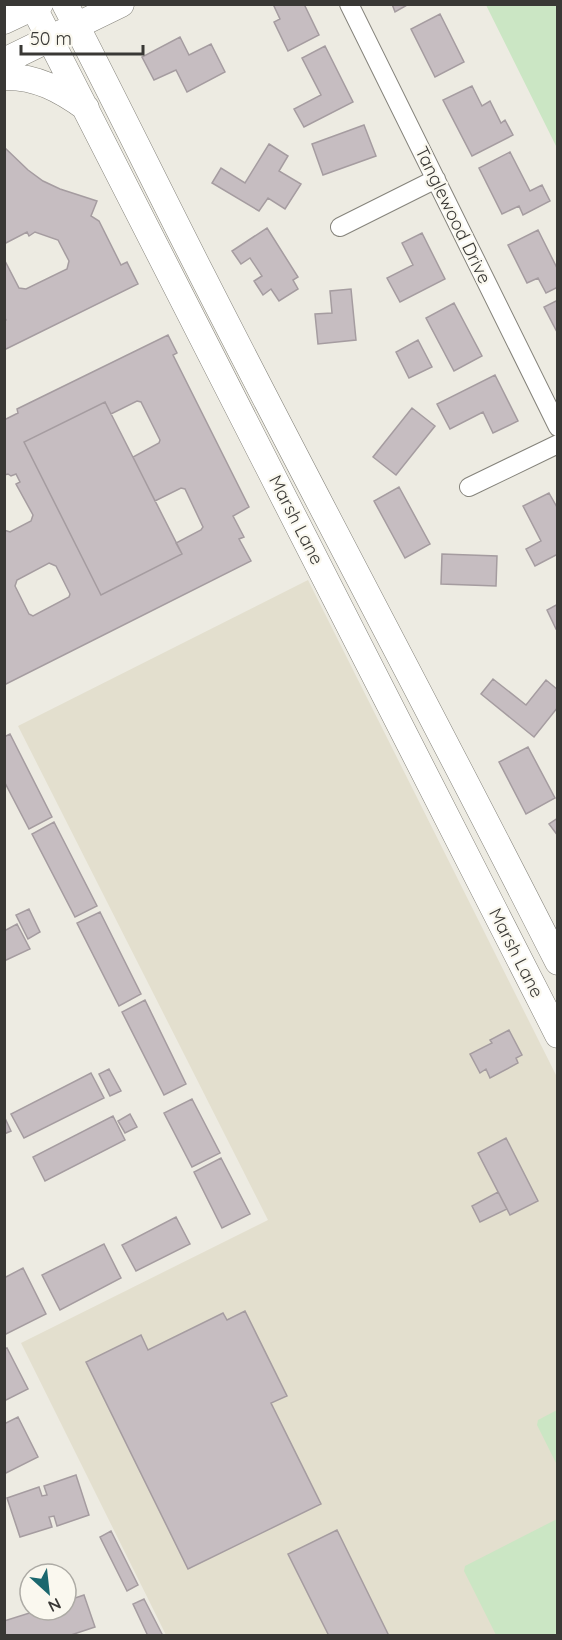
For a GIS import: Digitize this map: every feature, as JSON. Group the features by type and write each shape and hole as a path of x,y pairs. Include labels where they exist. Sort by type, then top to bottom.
{"main road":[{"path":"4,61 50,39 70,15 121,4"},
{"path":"100,73 99,52 104,27 121,4"},
{"path":"4,21 35,5"},
{"name":"Marsh Lane","path":"35,5 50,39 558,1035"},
{"name":"Marsh Lane","path":"70,15 558,962"},
{"path":"4,77 40,81 87,108"},
{"path":"176,286 202,274"},
{"path":"318,563 345,549"},
{"path":"430,783 461,770"}],"street":[{"name":"Tanglewood Drive","path":"349,4 558,427"},
{"path":"340,227 436,179"},
{"path":"469,487 558,444"}],"shaded area":[{"path":"308,580 557,1077 557,1635 166,1635 21,1343 268,1220 18,726"}],"green space":[{"path":"486,5 557,5 557,148"},
{"path":"557,1410 557,1465 537,1425 538,1420"},
{"path":"557,1519 557,1635 496,1635 464,1571 465,1566"}],"building":[{"path":"273,4 304,4 319,35 288,51 274,22 280,19"},
{"path":"392,4 409,4 395,12"},
{"path":"440,14 464,62 435,77 411,29"},
{"path":"180,37 189,55 211,44 225,72 187,92 176,70 154,80 142,57"},
{"path":"325,46 353,102 304,127 294,109 321,95 302,58"},
{"path":"472,86 482,106 490,101 501,123 505,120 513,135 472,156 443,100"},
{"path":"364,125 376,156 323,175 312,144"},
{"path":"269,144 288,156 279,171 301,184 285,209 268,198 259,211 212,183 221,168 245,183"},
{"path":"4,147 43,181 97,201 91,216 99,221 121,265 127,262 138,284 4,350 4,321 6,320 4,316 4,259 19,288 26,289 67,269 69,261 58,240 35,232 29,236 27,232 4,244"},
{"path":"510,152 530,191 542,185 550,201 523,215 519,206 502,214 479,168"},
{"path":"267,228 298,277 293,280 298,289 279,301 271,289 263,295 254,281 262,276 250,258 241,264 232,251"},
{"path":"538,230 558,270 558,287 546,293 538,278 527,283 508,245"},
{"path":"422,233 445,279 400,302 387,278 413,265 402,243"},
{"path":"351,289 356,340 318,344 315,314 332,313 330,291"},
{"path":"558,300 558,334 544,307"},
{"path":"454,303 482,356 454,371 426,318"},
{"path":"168,335 177,353 173,355 249,507 233,516 244,537 239,539 251,561 4,685 4,530 10,532 31,521 33,515 16,484 20,482 16,474 4,475 4,420 18,413 17,409","holes":["137,401 141,402 160,440 159,443 133,457 155,501 181,488 185,489 203,527 176,543 182,554 101,595 24,442 105,402 111,414","49,563 56,566 70,594 69,597 33,616 29,614 15,586 17,580"]},
{"path":"418,340 432,367 409,378 396,352"},
{"path":"495,375 518,421 493,433 483,412 450,429 437,404"},
{"path":"105,402 182,554 101,595 24,442"},
{"path":"412,408 435,426 396,475 373,457"},
{"path":"399,487 430,544 405,558 374,501"},
{"path":"549,493 558,509 558,554 535,566 526,549 541,541 523,506"},
{"path":"442,554 497,556 496,586 441,584"},
{"path":"558,604 558,628 556,629 547,610"},
{"path":"493,679 526,705 546,680 558,690 558,707 534,737 481,694"},
{"path":"10,734 52,817 29,829 4,781 4,737"},
{"path":"528,747 555,798 526,814 499,762"},
{"path":"558,818 558,836 549,824"},
{"path":"54,822 97,906 75,917 32,834"},
{"path":"29,909 40,932 28,939 16,915"},
{"path":"100,912 141,994 119,1006 77,923"},
{"path":"17,924 30,949 4,961 4,931"},
{"path":"145,1000 186,1084 164,1095 122,1012"},
{"path":"509,1030 522,1055 516,1058 518,1063 490,1078 486,1069 480,1073 470,1054 492,1043 490,1040"},
{"path":"109,1069 121,1091 110,1096 99,1074"},
{"path":"91,1073 104,1098 24,1138 11,1114"},
{"path":"192,1099 220,1153 192,1167 164,1113"},
{"path":"130,1114 137,1127 125,1133 118,1121"},
{"path":"4,1116 11,1131 4,1134"},
{"path":"113,1116 125,1140 45,1181 33,1157"},
{"path":"506,1138 538,1201 510,1215 478,1153"},
{"path":"221,1158 250,1214 222,1228 194,1172"},
{"path":"498,1192 507,1209 480,1222 472,1206"},
{"path":"176,1217 190,1244 136,1271 122,1245"},
{"path":"104,1244 121,1278 60,1310 42,1275"},
{"path":"23,1268 46,1314 4,1335 4,1278"},
{"path":"245,1311 287,1396 271,1403 321,1504 188,1569 86,1362 141,1335 148,1350 223,1313 227,1320"},
{"path":"7,1348 28,1389 4,1401 4,1349"},
{"path":"18,1417 38,1457 4,1474 4,1424"},
{"path":"76,1475 89,1515 57,1526 54,1516 49,1517 52,1527 20,1537 7,1498 39,1487 42,1496 47,1495 44,1486"},
{"path":"337,1530 389,1636 329,1636 288,1554"},
{"path":"111,1531 138,1585 127,1591 100,1537"},
{"path":"84,1595 95,1627 68,1636 5,1636 4,1621 18,1617 18,1622 78,1622 78,1597"},
{"path":"144,1599 163,1636 148,1636 133,1604"}]}
